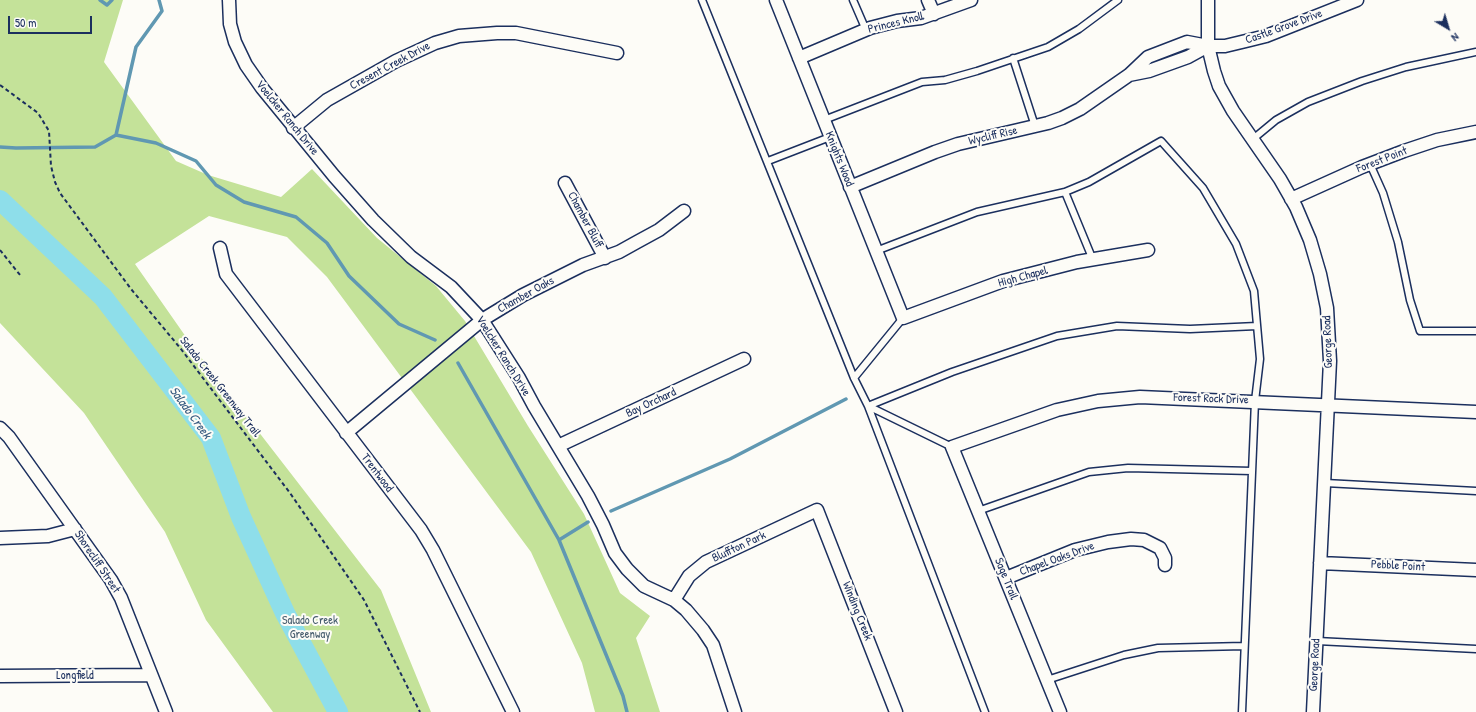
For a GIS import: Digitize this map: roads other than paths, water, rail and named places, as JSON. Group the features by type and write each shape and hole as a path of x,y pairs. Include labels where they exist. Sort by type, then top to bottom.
{"street":[{"name":"Voelcker Ranch Drive","path":"229,0 230,24 235,42 246,65 293,128 373,220 411,257 451,286 482,320 519,378 588,496 615,553 623,564 644,586 674,600 686,610 703,630 713,645 735,712"},
{"name":"Knights Wood","path":"776,0 903,318"},
{"path":"928,0 934,14"},
{"name":"Princes Knoll","path":"799,58 866,30 897,21 921,18 971,0"},
{"name":"George Road","path":"1208,0 1208,46 1219,86 1233,111 1291,199 1310,240 1320,274 1327,308 1330,361 1313,712"},
{"name":"Castle Grove Drive","path":"1208,46 1225,46 1266,36 1357,0"},
{"name":"Cresent Creek Drive","path":"293,128 327,100 396,61 435,43 459,36 516,33 617,52"},
{"name":"Wycliff Rise","path":"850,186 958,144 1035,126 1062,118 1080,109 1128,75 1149,71 1188,57 1208,46"},
{"name":"Forest Point","path":"1291,199 1370,164 1437,140 1476,132"},
{"name":"Chamber Bluff","path":"566,182 605,258"},
{"name":"Chamber Oaks","path":"346,433 482,320 523,295 583,265 605,258 659,230 684,211"},
{"name":"Trentwood","path":"220,248 226,274 421,530 433,550 513,712"},
{"name":"High Chapel","path":"903,318 1003,281 1092,260 1148,250"},
{"name":"Bay Orchard","path":"558,446 744,359"},
{"name":"Forest Rock Drive","path":"952,447 1057,410 1098,401 1140,397 1328,404 1476,412"},
{"name":"Shorecliff Street","path":"0,428 9,437 111,580 120,598 166,712"},
{"name":"Sage Trail","path":"952,447 1060,712"},
{"name":"Bluffton Park","path":"674,600 689,576 706,562 817,510"},
{"name":"Winding Creek","path":"817,510 896,712"},
{"path":"0,538 48,536 75,529"},
{"name":"Chapel Oaks Drive","path":"1006,578 1075,550 1108,542 1131,539 1144,540 1160,548 1165,558 1165,565"},
{"name":"Pebble Point","path":"1320,563 1476,570"},
{"name":"Longfield","path":"0,676 150,675"}],"lane":[{"path":"702,0 854,378 868,406 985,712"},
{"path":"854,0 866,30"},
{"path":"824,120 922,82 945,80 1048,47 1079,29 1118,0"},
{"path":"1252,139 1276,120 1308,102 1355,83 1406,66 1476,52"},
{"path":"1012,58 1035,126"},
{"path":"768,161 830,137"},
{"path":"876,251 977,212 1065,192 1089,182 1161,141 1203,188 1236,244 1254,291 1260,359 1255,401 1242,712"},
{"path":"1370,164 1383,193 1398,242 1410,300 1420,331 1476,331"},
{"path":"1065,192 1092,260"},
{"path":"854,378 903,318"},
{"path":"868,406 952,372 1057,336 1117,326 1190,329 1257,326"},
{"path":"868,406 952,447"},
{"path":"978,511 1089,472 1128,468 1252,471"},
{"path":"1324,483 1476,491"},
{"path":"1317,642 1476,649"},
{"path":"1047,680 1124,655 1158,648 1244,646"}],"waterway":[{"path":"100,0 107,5 112,0"},
{"path":"116,135 136,47 162,11 159,0"},
{"path":"0,147 95,147 116,135 156,143 196,161 216,185 244,202 296,217 327,243 349,276 399,324 435,340"},
{"name":"Salado Creek","path":"0,200 103,297 211,438 241,517 285,613 338,712"},
{"path":"458,363 559,540 623,696 627,712"},
{"path":"611,511 730,459 846,399"},
{"path":"559,540 588,522"}],"park label":[{"name":"Salado Creek Greenway","path":"310,628"}]}
